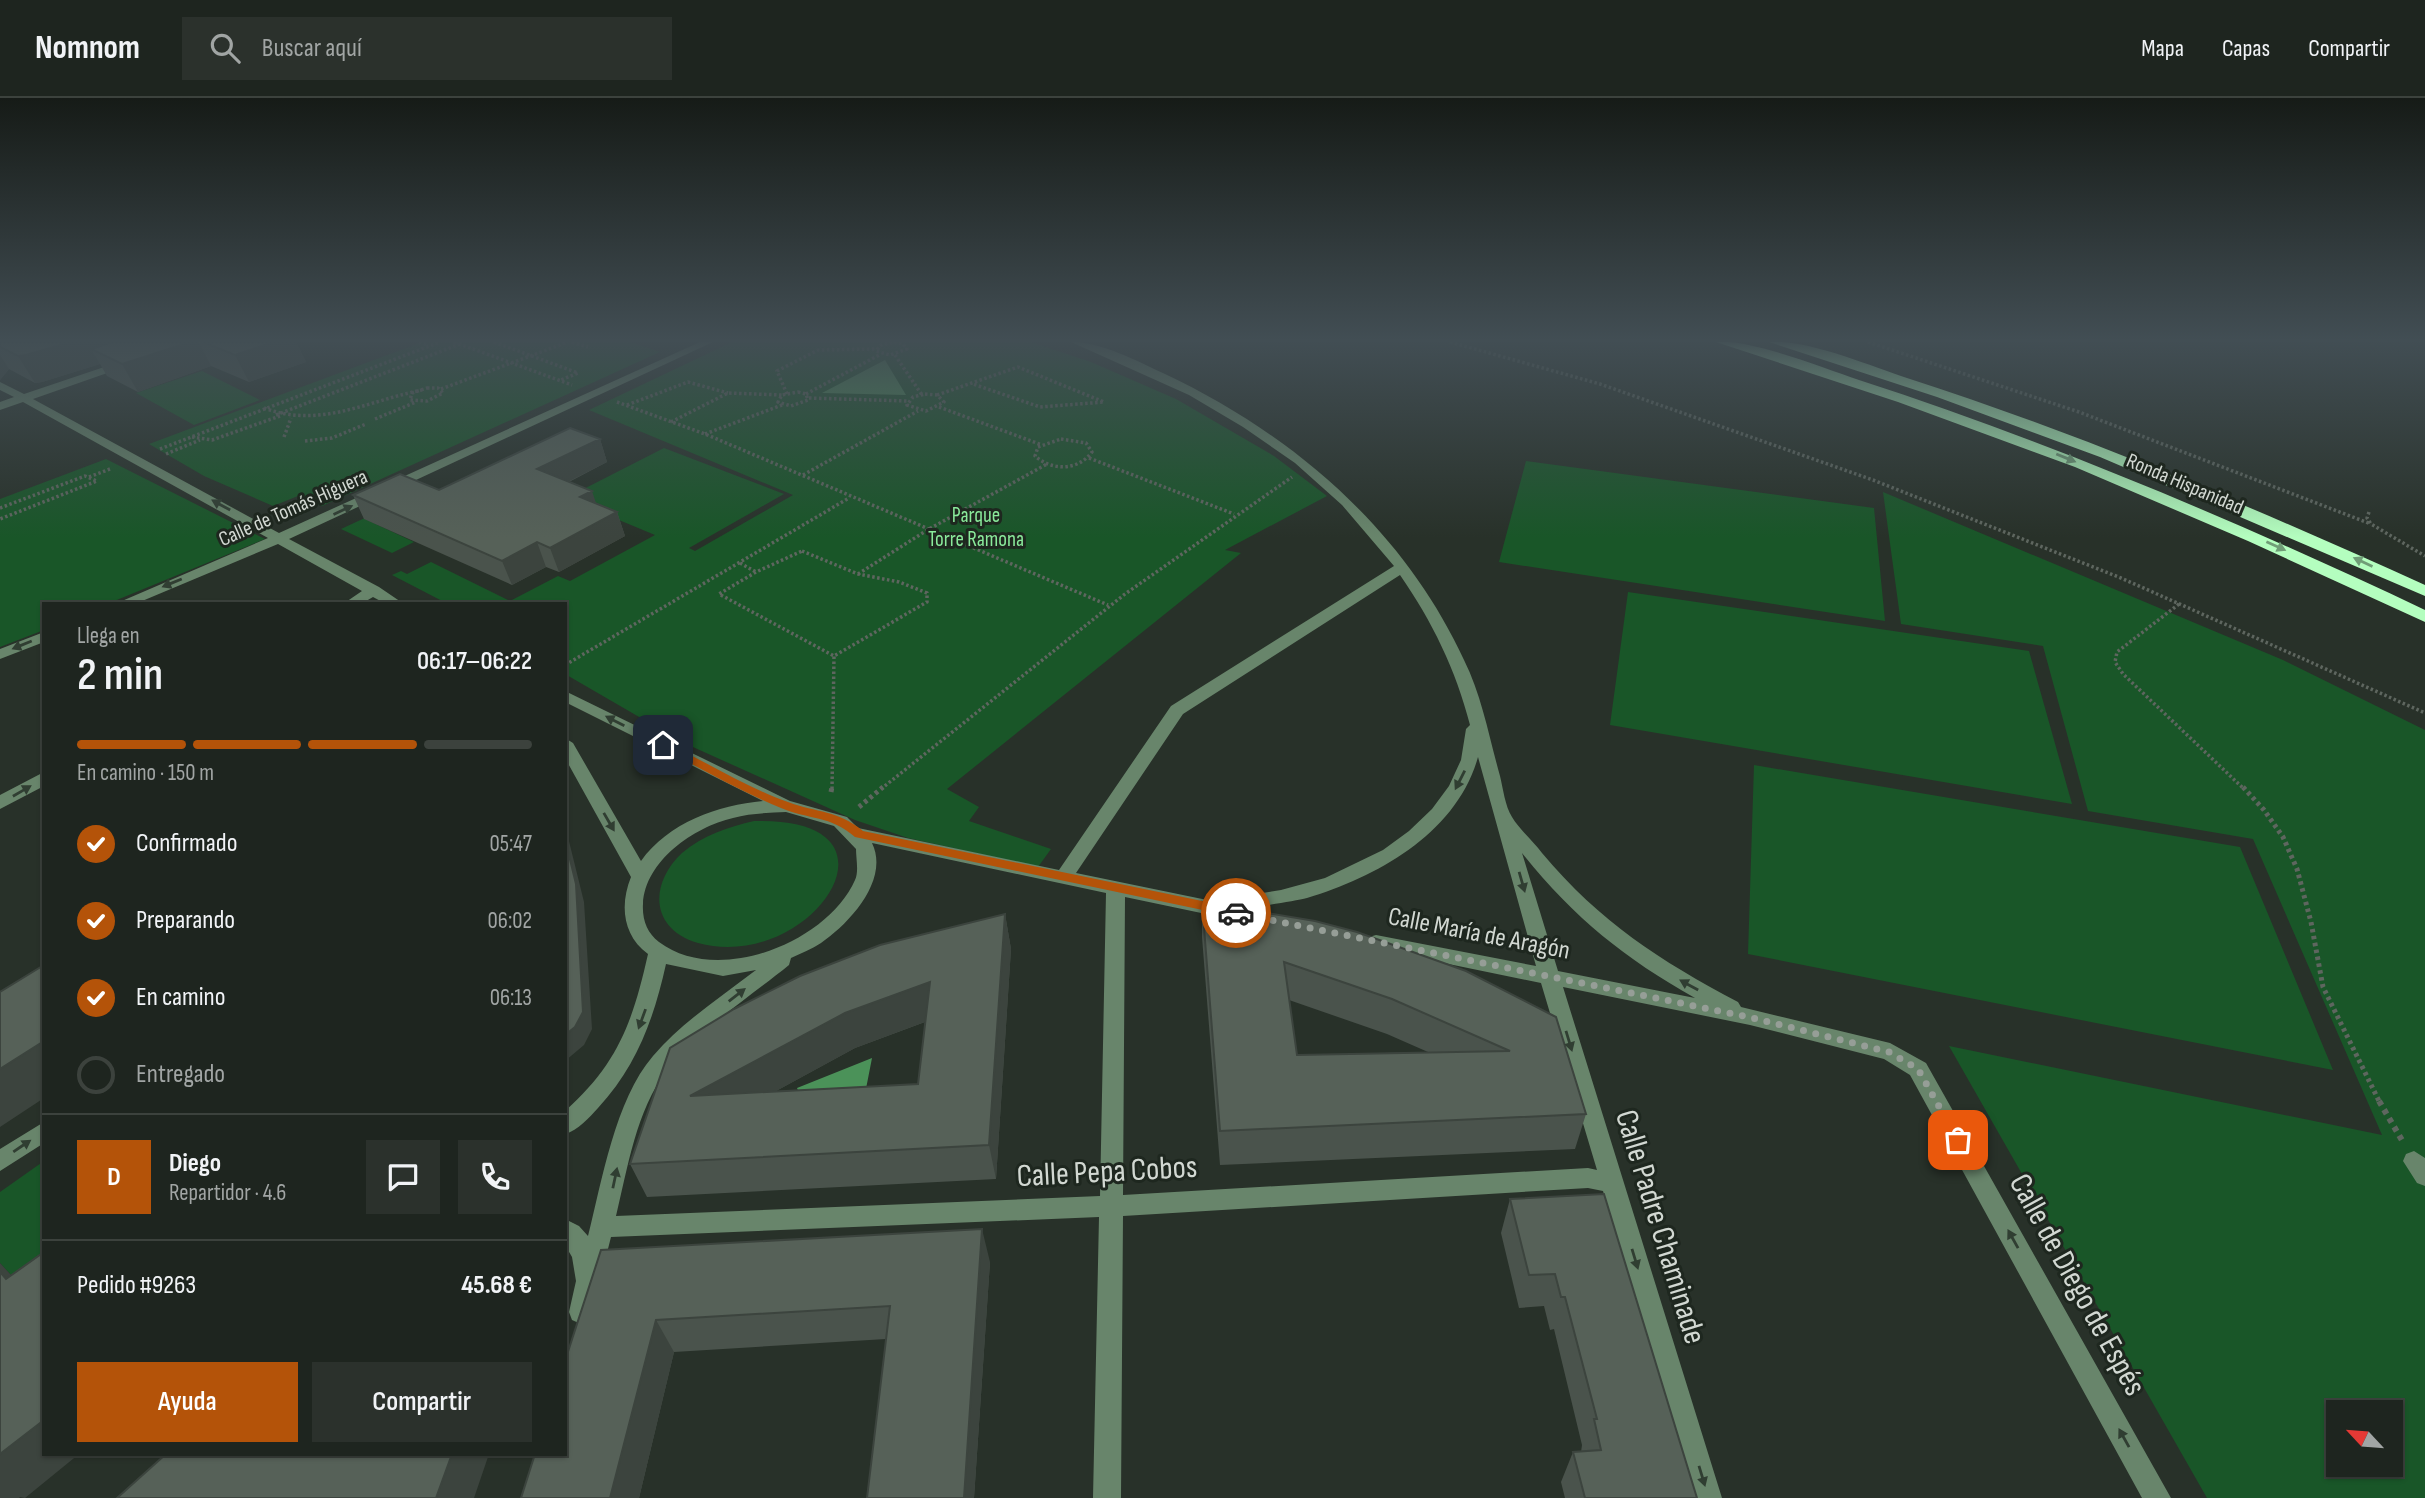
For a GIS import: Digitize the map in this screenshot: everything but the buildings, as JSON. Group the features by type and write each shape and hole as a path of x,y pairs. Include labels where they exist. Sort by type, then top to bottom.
{"highway":[{"name":"Ronda Hispanidad","path":"1932,407 2156,493 2425,617"},
{"name":"Ronda Hispanidad","path":"1984,407 2049,430 2188,486 2425,591"}],"street":[{"path":"41,407 394,602"},
{"name":"Calle de Tomás Higuera","path":"127,602 281,538 566,407"},
{"name":"Calle Padre Chaminade","path":"1220,407 1281,446 1331,486 1402,568 1426,602 1453,651 1475,715 1549,976 1709,1498"},
{"path":"1064,877 1177,710 1402,568"},
{"path":"353,602 374,590"},
{"path":"0,654 42,637"},
{"path":"567,697 786,806"},
{"path":"1213,908 1261,902 1345,877 1381,859 1412,838 1455,790 1468,765 1474,740 1475,715"},
{"path":"567,751 572,772 640,876"},
{"path":"0,803 42,779"},
{"path":"795,950 759,962 722,967 687,964 658,953 642,937 632,918 632,897 640,876 659,852 685,831 717,816 752,807 786,806 824,814 847,824 859,834 1267,919"},
{"path":"1503,817 1576,902 1639,955 1749,1017"},
{"path":"576,1327 588,1292 625,1132 645,1088 659,1064 683,1039 795,950 824,933 864,888 868,869 859,834"},
{"path":"1107,1498 1116,888"},
{"name":"Calle María de Aragón","path":"1361,939 1749,1017 1889,1052 1918,1069"},
{"path":"567,1123 610,1082 631,1048 645,1012 658,953"},
{"name":"Calle de Diego de Espés","path":"1918,1069 2157,1498"},
{"path":"0,1161 42,1132"},
{"name":"Calle Pepa Cobos","path":"604,1227 1111,1206 1588,1178 1612,1183"},
{"path":"567,1231 573,1234 582,1247 588,1292"}],"path":[{"path":"166,455 201,440 230,435 299,407"},
{"path":"160,449 264,408 291,418 326,416 352,407"},
{"path":"375,419 404,407"},
{"path":"632,407 705,434 850,498 1108,605"},
{"path":"671,422 700,407"},
{"path":"705,434 776,407"},
{"path":"909,407 918,411"},
{"path":"802,475 918,411 937,407"},
{"path":"940,407 1042,445 1061,439 1079,441 1091,447 1092,452 1088,458 1070,466 1047,464 1035,456 1042,445"},
{"path":"1666,407 1873,480 2179,604 2425,713"},
{"path":"2065,407 2371,524 2425,556"},
{"path":"284,437 291,418"},
{"path":"305,441 332,438 366,424"},
{"path":"190,438 201,440"},
{"path":"1088,458 1234,514"},
{"path":"858,574 929,529 1047,464"},
{"path":"89,477 110,469"},
{"path":"859,807 1108,605 1234,514 1301,471"},
{"path":"0,508 85,475 97,481 0,519"},
{"path":"567,664 850,498"},
{"path":"2369,512 2367,517 2371,524"},
{"path":"802,551 858,574 899,582 927,593 928,602 834,656 719,594 755,572 802,551"},
{"path":"740,563 755,572"},
{"path":"2179,604 2117,652 2115,662 2123,674 2237,781 2264,810 2283,837 2297,869 2311,922 2323,987 2383,1109 2419,1168"},
{"path":"831,792 834,656"}],"green space":[{"path":"162,407 241,407 194,425"},
{"path":"247,407 539,407 322,506 298,496 273,506 204,476 149,444"},
{"name":"Parque Torre Ramona","path":"595,407 1190,407 1274,456 1327,496 1225,550 1241,553 947,789 979,807 969,821 1051,849 1038,867 908,838 855,820 684,743 567,675 567,602 444,602 392,575 401,571 407,574 431,562 510,601 558,576 570,581 655,535 566,498 664,448 784,494 689,548 695,551 793,495 589,410"},
{"path":"106,459 265,539 112,602 42,602 42,631 0,647 0,499"},
{"path":"1526,461 1874,508 1885,621 1499,562"},
{"path":"1883,492 2283,660 2425,730 2425,1498 2207,1498 1949,1046 2382,1135 2253,839 2088,811 2043,646 1901,624"},
{"path":"410,497 365,519 414,542 392,553 341,529"},
{"path":"1628,592 2029,651 2072,804 1610,725"},
{"path":"1754,765 2240,847 2333,1070 1748,954"},
{"path":"754,821 804,826 831,842 838,866 830,892 808,917 777,936 739,946 698,943 682,936 663,917 660,904 660,891 671,865 699,841"},
{"path":"42,1162 42,1309 0,1263 0,1192"}],"shaded area":[{"path":"872,1058 864,1099 803,1102 797,1088"}],"way so far":[{"path":"1236,913 1749,1017 1889,1052 1911,1062 1918,1069 1958,1140"}],"route":[{"path":"663,745 786,806 806,808 824,814 847,824 859,834 1236,913"}]}
